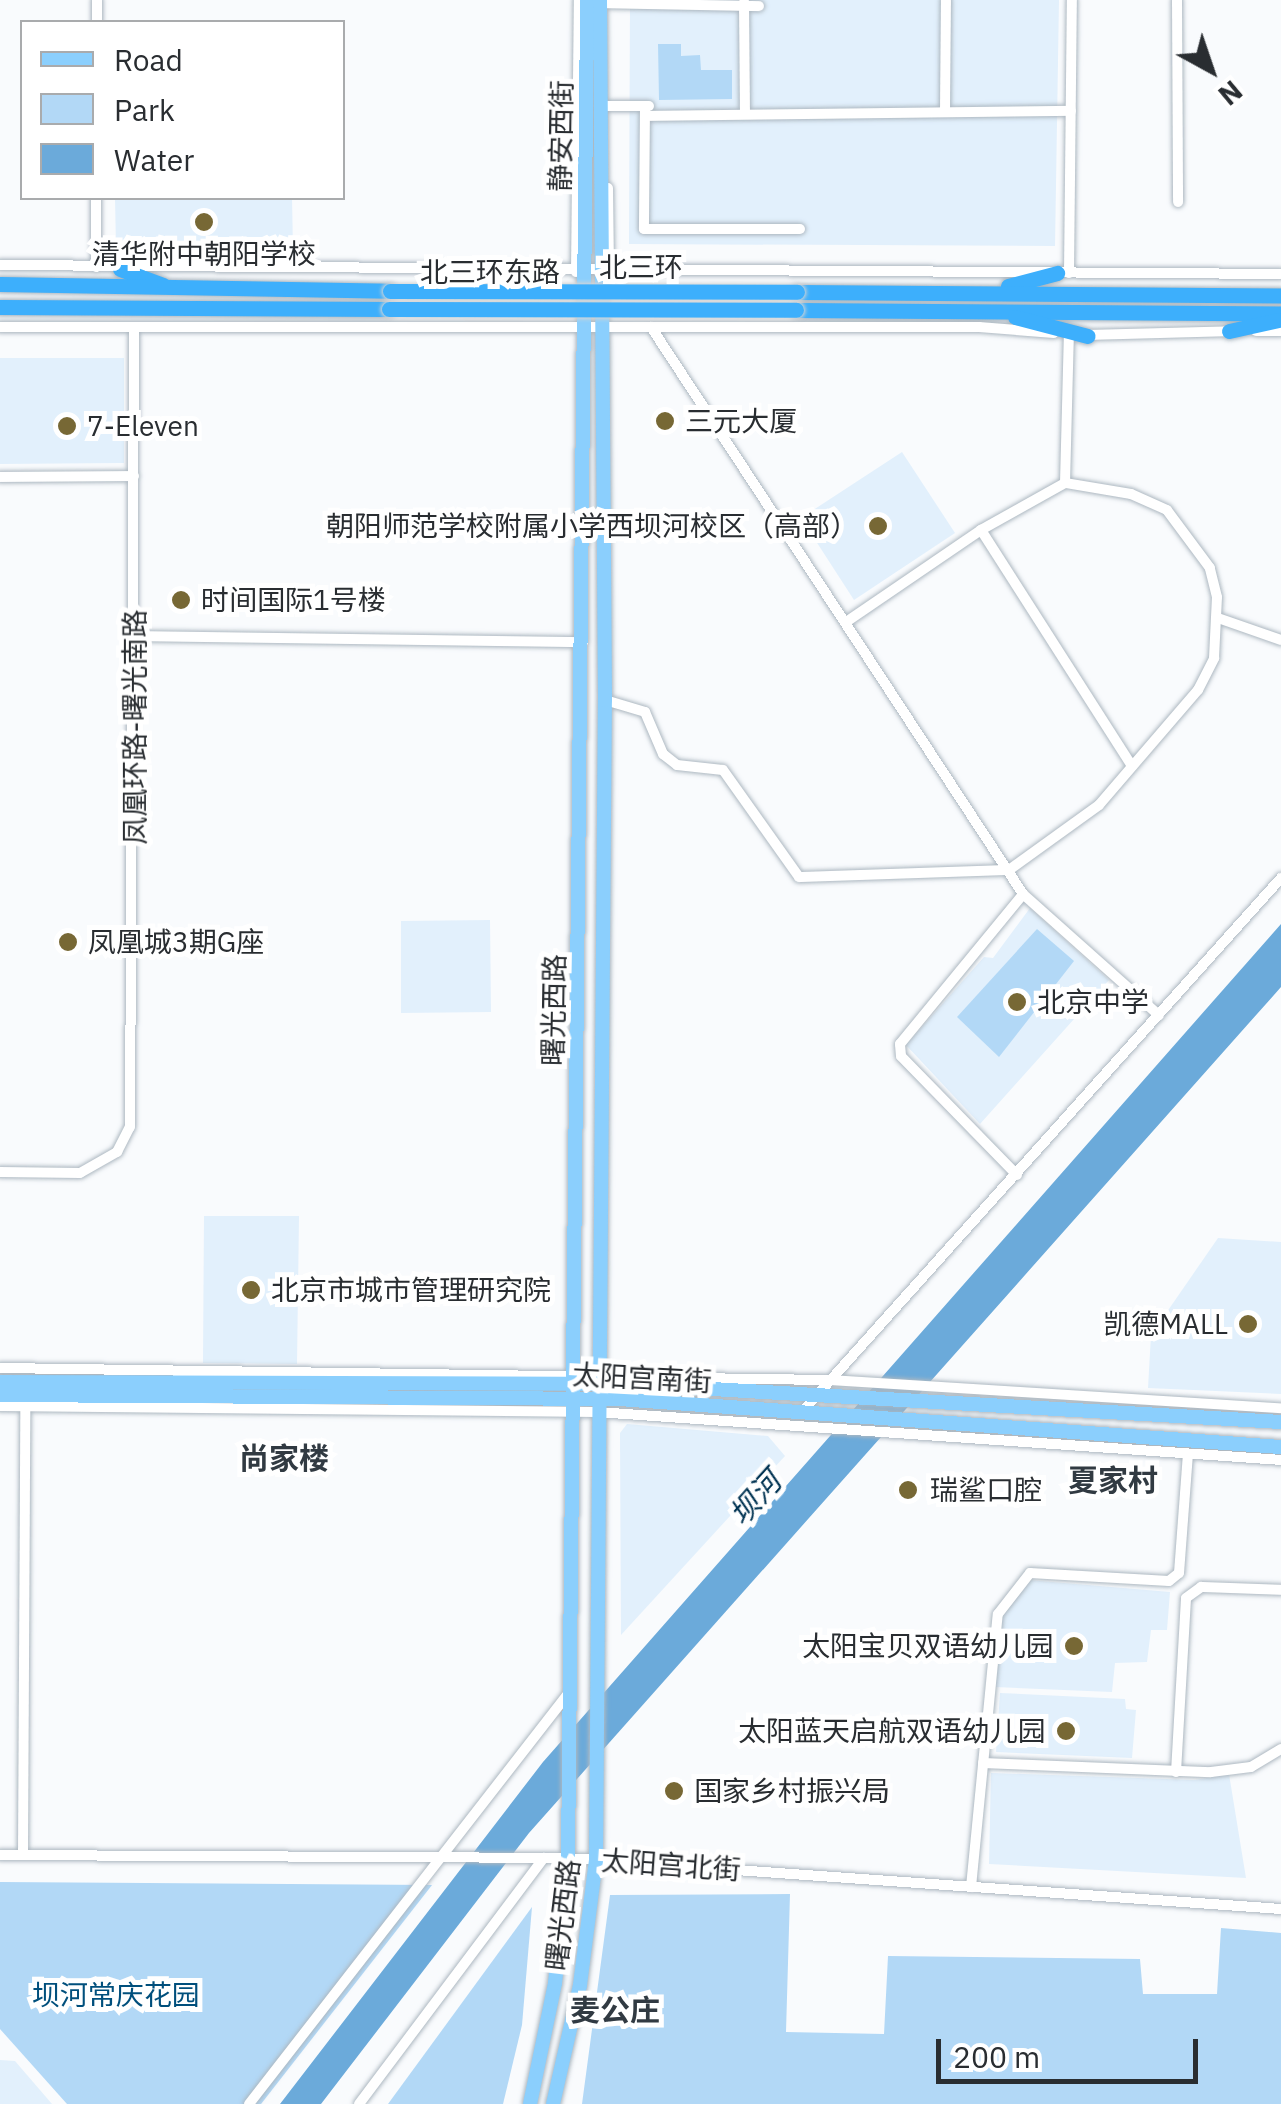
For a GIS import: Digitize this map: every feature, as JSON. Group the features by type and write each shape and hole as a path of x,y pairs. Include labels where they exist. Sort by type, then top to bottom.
{"highway":[{"path":"120,269 182,291"},
{"path":"983,293 1063,272"},
{"name":"北三环","path":"0,284 390,300 1281,316"},
{"name":"北三环","path":"0,307 797,292 1281,295"},
{"path":"992,311 1088,336"},
{"path":"1229,331 1281,316"}],"main road":[{"name":"静安西街","path":"581,326 586,86 600,1"},
{"name":"静安西街","path":"599,327 605,272 600,1"},
{"name":"曙光西路","path":"530,2104 555,1983 568,1858 583,642 581,326"},
{"name":"曙光西路","path":"553,2104 580,1985 596,1860 605,700 599,327"},
{"name":"太阳宫南街","path":"0,1382 26,1395"},
{"name":"太阳宫南街","path":"597,1394 1281,1447"},
{"name":"太阳宫南街","path":"0,1395 819,1394 1281,1422"}],"street":[{"path":"578,0 580,272"},
{"path":"944,110 946,0"},
{"path":"1063,272 1072,0"},
{"path":"1177,0 1178,202"},
{"path":"600,1 759,6"},
{"path":"744,3 745,111"},
{"path":"576,114 586,86"},
{"path":"604,106 745,111 1070,110"},
{"path":"647,110 644,229 800,229"},
{"path":"96,200 96,267"},
{"name":"北三环东路","path":"0,265 490,272 1281,274"},
{"path":"490,272 490,326"},
{"path":"687,327 689,272"},
{"name":"凤凰环路-曙光南路","path":"0,1172 80,1173 110,1159 130,1128 136,636 134,327"},
{"path":"599,327 1088,336 1281,330"},
{"name":"北三环东路","path":"0,328 599,327"},
{"path":"651,327 1023,894 1159,1015"},
{"path":"1065,484 1069,334"},
{"path":"0,477 134,476"},
{"path":"605,700 644,712 663,754 677,764 723,770 800,877 1009,870 1099,804 1198,690 1214,658 1218,618 1210,568 1167,510 1132,494 1065,484 981,530 846,622"},
{"path":"981,530 1132,766"},
{"path":"1218,618 1281,640"},
{"path":"136,636 583,642"},
{"path":"789,1427 1281,878"},
{"path":"1017,1176 901,1056 900,1044 1023,894"},
{"name":"太阳宫南街","path":"0,1368 597,1394 831,1380 1281,1408"},
{"name":"太阳宫南街","path":"0,1406 26,1395 574,1393"},
{"name":"太阳宫南街","path":"597,1394 827,1433 1188,1454"},
{"path":"24,1855 26,1395"},
{"path":"971,1886 998,1614 1012,1590 1030,1573 1169,1582 1179,1572 1188,1454 1281,1460"},
{"path":"1176,1772 1186,1598 1201,1587 1281,1590"},
{"path":"249,2104 437,1858 572,1692"},
{"path":"983,1763 1176,1772 1250,1766 1281,1749"},
{"name":"太阳宫北街","path":"0,1855 568,1858 1281,1908"},
{"path":"359,2104 544,1858"}],"shaded area":[{"path":"630,0 1059,0 1055,246 629,244"},
{"name":"清华附中朝阳学校","path":"115,200 292,200 293,250 116,246"},
{"path":"0,358 124,358 124,463 0,464"},
{"name":"朝阳师范学校附属小学西坝河校区（高部）","path":"902,452 955,533 854,600 801,518"},
{"name":"北京中学","path":"1030,908 1109,980 980,1124 906,1045 984,957 993,958"},
{"path":"490,920 491,1012 401,1013 401,921"},
{"name":"北京市城市管理研究院","path":"204,1216 299,1216 297,1364 203,1363"},
{"name":"凯德MALL","path":"1218,1238 1281,1242 1281,1394 1148,1388 1151,1335"},
{"path":"627,1424 768,1436 785,1456 621,1635 620,1433"},
{"name":"太阳宝贝双语幼儿园","path":"1029,1580 1170,1592 1167,1630 1151,1630 1147,1662 1115,1663 1112,1692 995,1687 1002,1613"},
{"name":"太阳蓝天启航双语幼儿园","path":"1000,1693 1125,1699 1126,1709 1136,1710 1132,1758 996,1752"},
{"path":"991,1773 1195,1780 1229,1774 1246,1878 989,1864"},
{"path":"0,2060 15,2061 52,2104 0,2104"}],"green space":[{"path":"658,44 681,44 681,56 700,55 701,70 732,70 732,99 659,100"},
{"path":"1037,929 1074,961 999,1057 957,1017"},
{"name":"坝河常庆花园","path":"0,1882 432,1885 261,2104 67,2104 0,2029"},
{"path":"790,1894 786,2032 884,2034 888,1956 1140,1959 1143,1994 1217,1994 1221,1928 1281,1933 1281,2104 582,2104 610,1895"},
{"path":"532,1907 522,2025 503,2104 388,2104"}],"water":[{"path":"1281,924 1281,987 529,1833 321,2104 280,2104 543,1762"}],"place":[{"name":"清华附中朝阳学校","path":"204,222"},
{"name":"三元大厦","path":"665,421"},
{"name":"7-Eleven","path":"67,426"},
{"name":"朝阳师范学校附属小学西坝河校区（高部）","path":"878,526"},
{"name":"时间国际1号楼","path":"181,600"},
{"name":"凤凰城3期G座","path":"68,942"},
{"name":"北京中学","path":"1017,1002"},
{"name":"北京市城市管理研究院","path":"251,1290"},
{"name":"凯德MALL","path":"1248,1324"},
{"name":"瑞鲨口腔","path":"908,1490"},
{"name":"太阳宝贝双语幼儿园","path":"1074,1646"},
{"name":"太阳蓝天启航双语幼儿园","path":"1066,1731"},
{"name":"国家乡村振兴局","path":"674,1791"}],"district":[{"name":"尚家楼","path":"284,1458"},
{"name":"夏家村","path":"1113,1480"},
{"name":"麦公庄","path":"615,2010"}],"water label":[{"name":"坝河","path":"755,1498"}]}
